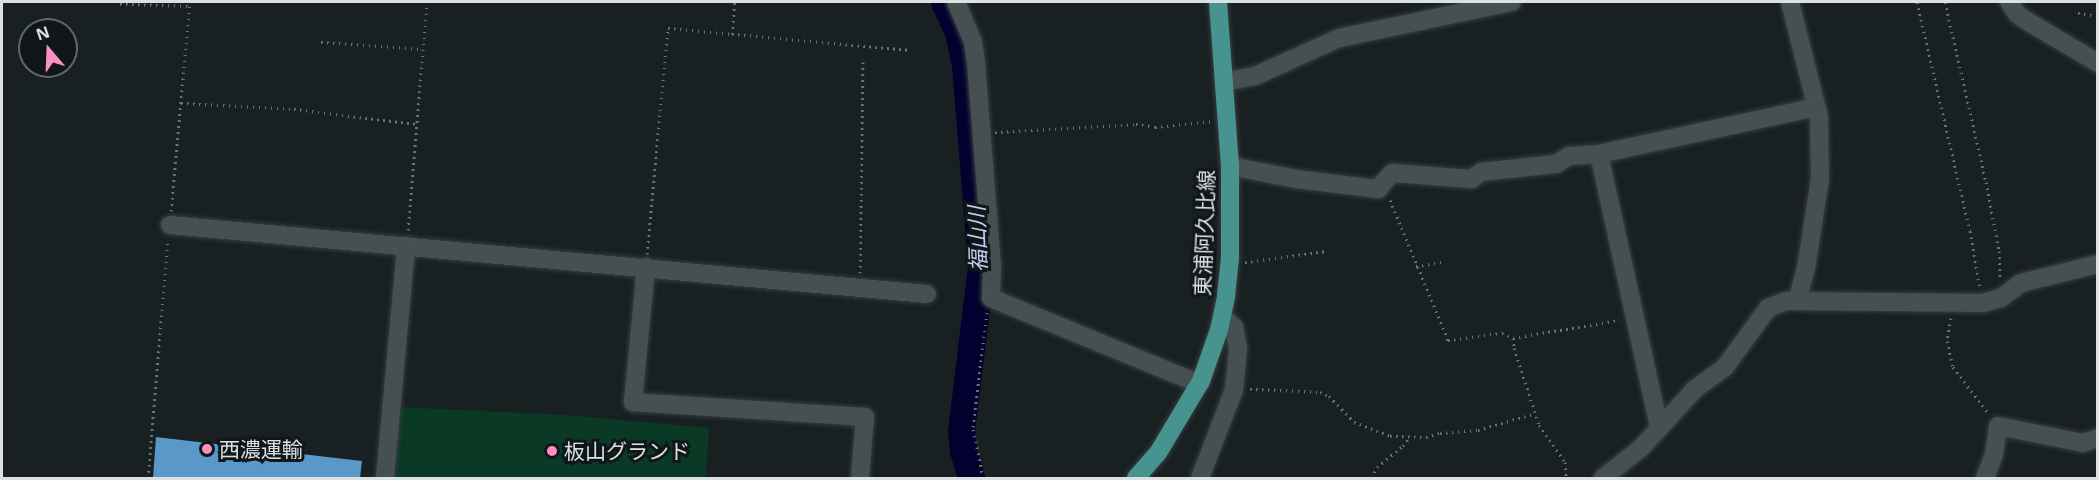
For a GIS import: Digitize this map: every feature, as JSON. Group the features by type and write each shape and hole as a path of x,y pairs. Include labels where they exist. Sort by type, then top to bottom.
{"main road":[{"name":"東浦阿久比線","path":"1136,478 1158,453 1200,384 1209,365 1222,317 1229,264 1230,166 1218,2"}],"street":[{"path":"956,2 973,42 992,266 991,298 1200,384"},
{"path":"1224,82 1255,76 1339,38 1512,2"},
{"path":"1790,2 1816,107 1819,138 1818,199 1806,268 1797,301"},
{"path":"2009,2 2017,14 2027,21 2097,63"},
{"path":"1230,166 1296,179 1378,189 1392,173 1472,179 1481,172 1557,164 1569,156 1599,154 1816,107"},
{"path":"1599,154 1659,428"},
{"path":"170,225 927,294"},
{"path":"385,478 406,246"},
{"path":"1604,478 1641,448 1695,389 1725,367 1768,308 1786,301 1983,303 2001,297 2021,284 2097,264"},
{"path":"646,267 633,402 865,417 860,478"},
{"path":"1200,478 1234,386 1238,349 1234,327 1222,317"},
{"path":"1985,478 1994,455 1998,426 2083,443 2097,438"}],"path":[{"path":"148,478 190,2"},
{"path":"406,246 427,2"},
{"path":"732,34 735,2"},
{"path":"1917,2 1970,231 1983,303"},
{"path":"1945,2 1999,251 2001,297"},
{"path":"120,4 189,6"},
{"path":"2078,13 2097,16"},
{"path":"646,267 668,28 910,50"},
{"path":"321,42 423,49"},
{"path":"860,288 863,62"},
{"path":"181,103 294,109 416,124"},
{"path":"982,132 1136,124 1155,127 1227,120"},
{"path":"1378,189 1392,202 1416,266 1448,340 1502,333 1513,338 1635,317"},
{"path":"1229,264 1327,251"},
{"path":"1416,266 1446,261"},
{"path":"983,478 978,464 973,427 991,298"},
{"path":"1952,304 1947,341 1953,367 1998,426"},
{"path":"1513,338 1514,348 1539,425 1565,462 1566,478"},
{"path":"1234,386 1320,392 1329,396 1354,422 1366,429 1390,436 1410,437 1478,430 1536,413"},
{"path":"1372,478 1377,467 1403,446 1410,437"}],"green space":[{"name":"板山グランド","path":"399,407 565,415 709,428 706,474 702,478 395,478"}],"building":[{"name":"西濃運輸","path":"156,437 362,461 360,478 153,478"}],"waterway":[{"name":"福山川","path":"944,2 958,32 965,65 981,266 961,431 963,451 971,478"}],"place":[{"name":"西濃運輸","path":"207,449"},
{"name":"板山グランド","path":"552,451"}]}
